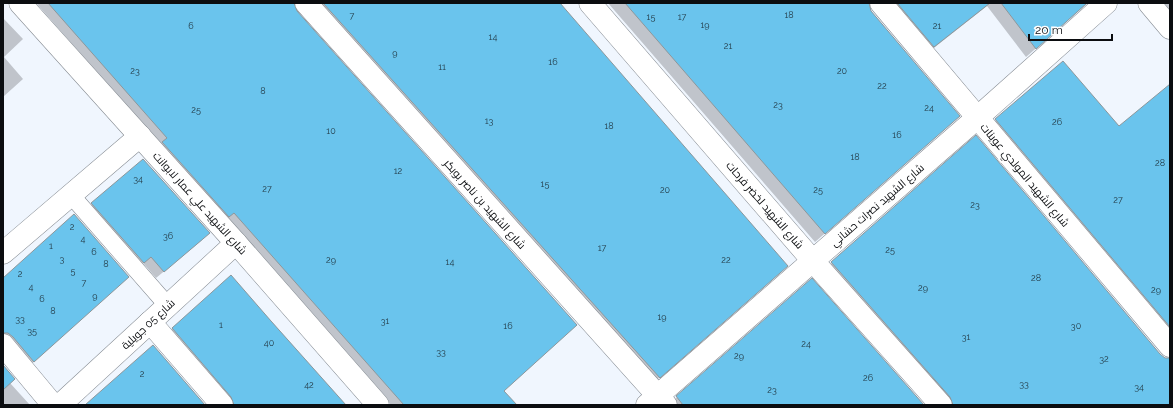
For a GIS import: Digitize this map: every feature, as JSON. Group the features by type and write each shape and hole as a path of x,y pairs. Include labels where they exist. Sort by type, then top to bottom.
{"street":[{"name":"شارع الشهيد علي عمار لابوانت","path":"20,3 236,243 378,405"},
{"name":"شارع الشهيد بن ناصر بوبكر","path":"306,3 657,402"},
{"name":"شارع الشهيد لخضر فرحات","path":"590,3 813,261 941,405"},
{"name":"شارع الشهيد المولدي عوينات","path":"881,3 1170,346"},
{"name":"شارع الشهيد نصرات حشاني","path":"657,402 813,261 1106,3"},
{"path":"1149,3 1170,28"},
{"path":"3,253 140,136"},
{"name":"شارع 05 جويلية","path":"60,405 236,243"},
{"path":"150,322 222,405"},
{"path":"3,345 54,405"}],"lane":[{"path":"71,195 168,306"}],"building":[{"path":"48,3 294,3 297,11 577,325 504,391 517,405 404,405 234,213 229,217 162,142 167,138"},
{"path":"323,3 560,3 788,266 660,378"},
{"path":"625,3 869,3 871,11 960,116 825,234"},
{"path":"897,3 990,3 934,47"},
{"path":"1001,3 1087,3 1036,49"},
{"path":"1063,61 1119,126 1170,84 1170,327 995,119"},
{"path":"976,135 1160,354 1165,358 1170,358 1170,405 953,405 950,397 831,262"},
{"path":"143,159 210,233 164,272 151,257 144,263 91,203"},
{"path":"74,214 129,277 34,362 13,337 8,333 3,333 3,278"},
{"path":"231,275 346,405 234,405 231,397 172,328"},
{"path":"812,278 924,405 683,405 676,396"},
{"path":"153,345 205,405 85,405"},
{"path":"3,365 15,379 3,390"}]}
